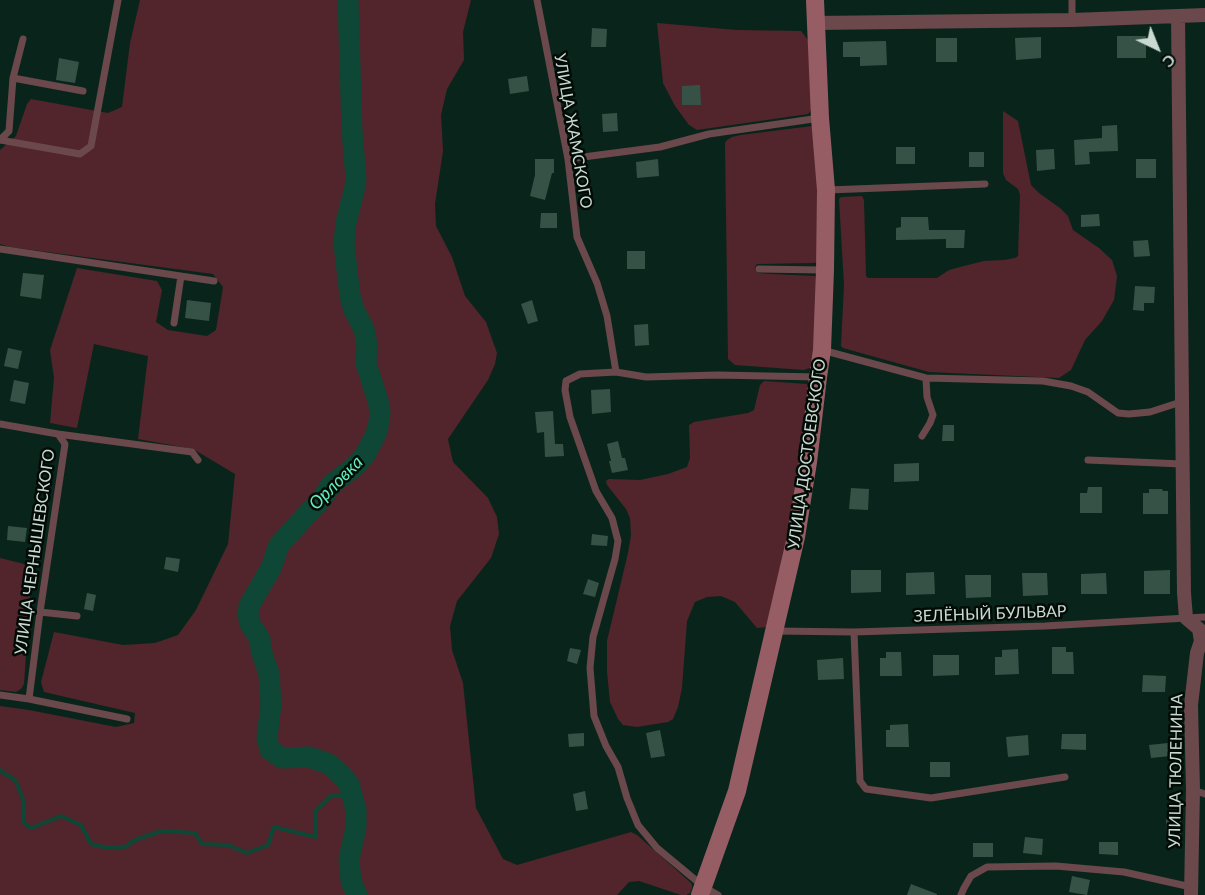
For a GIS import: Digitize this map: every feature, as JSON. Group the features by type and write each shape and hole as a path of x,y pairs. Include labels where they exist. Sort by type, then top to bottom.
{"main road":[{"name":"УЛИЦА ДОСТОЕВСКОГО","path":"707,892 737,791 796,537 822,350 826,190 820,118 815,0"}],"street":[{"path":"815,23 1072,20 1205,15"},
{"path":"1178,16 1181,402 1186,618"},
{"name":"УЛИЦА ТЮЛЕНИНА","path":"1186,618 1199,629 1201,642 1197,653 1191,705 1199,792 1191,891"}],"lane":[{"path":"0,140 80,154 92,146 118,0"},
{"name":"УЛИЦА ЖАМСКОГО","path":"537,0 568,159 577,237 597,283 607,316 616,372"},
{"path":"1072,0 1072,20"},
{"path":"0,140 9,131 13,78 23,39"},
{"path":"13,78 83,91"},
{"path":"568,159 660,147 709,134 820,118"},
{"path":"826,190 986,184"},
{"path":"0,249 214,281"},
{"path":"759,269 825,270"},
{"path":"174,322 181,276"},
{"path":"822,350 926,378 1043,381 1071,386 1088,392 1118,412 1129,414 1150,412 1181,402"},
{"path":"707,892 657,848 638,825 618,767 594,717 590,668 593,637 618,541 612,518 596,491 570,417 564,390 566,381 580,374 616,372 646,376 818,377"},
{"path":"922,436 933,415 927,397 926,378"},
{"name":"УЛИЦА ЧЕРНЫШЕВСКОГО","path":"0,424 58,434 65,444 29,699"},
{"path":"58,434 192,452 198,460"},
{"path":"1088,460 1182,464"},
{"path":"40,612 77,616"},
{"name":"ЗЕЛЁНЫЙ БУЛЬВАР","path":"775,631 854,632 1045,626 1205,617"},
{"path":"854,632 860,781 866,789 931,798 1065,777"},
{"path":"0,695 127,719"},
{"path":"961,895 971,876 987,867 998,866 1056,866 1124,872 1191,891"}],"shaded area":[{"path":"140,0 471,0 463,32 464,60 447,89 441,115 443,151 435,204 436,226 452,257 465,296 486,322 497,353 488,380 448,439 453,462 488,498 497,517 499,534 491,558 457,601 450,626 452,650 463,683 476,808 503,859 517,865 631,832 692,884 690,893 681,895 639,881 629,882 617,895 0,895 0,706 116,727 134,723 135,713 44,692 41,682 54,632 123,645 155,643 178,635 196,610 228,544 235,474 193,449 138,439 148,356 94,344 77,428 50,423 54,378 50,350 77,268 157,281 162,290 156,322 168,330 207,336 216,330 223,287 213,274 0,244 0,150 16,136 27,104 31,99 108,113 122,107 130,43"},
{"path":"657,23 737,30 801,31 808,40 813,108 808,114 697,130 689,125 675,106 663,83"},
{"path":"1003,111 1018,121 1031,185 1068,216 1073,230 1112,260 1117,276 1114,300 1102,321 1085,340 1071,370 1059,378 929,372 843,348 841,346 844,285 839,199 841,197 862,196 864,200 866,276 868,278 937,278 949,270 984,261 1004,260 1018,256 1020,195 1018,189 1006,180 1003,173"},
{"path":"812,126 817,134 818,262 757,264 755,270 758,273 815,276 815,357 812,367 804,370 735,365 728,359 725,143 732,137 741,135"},
{"path":"764,381 807,384 810,395 785,548 768,627 757,628 735,602 721,596 707,597 695,602 687,621 682,688 673,719 668,722 637,727 623,725 610,702 607,641 628,553 631,535 630,518 606,481 609,479 640,480 687,467 690,458 689,425 754,410 760,385"},
{"path":"0,558 32,566 24,684 16,692 0,690"}],"building":[{"path":"592,28 607,29 606,47 591,47"},
{"path":"1117,36 1146,36 1146,58 1117,58"},
{"path":"1041,37 1041,58 1016,60 1015,38"},
{"path":"936,38 957,38 957,62 936,62"},
{"path":"886,41 887,65 860,66 860,57 843,57 843,42"},
{"path":"59,58 79,62 75,83 56,80"},
{"path":"527,76 529,91 510,94 508,79"},
{"path":"700,85 701,105 682,105 682,86"},
{"path":"617,113 618,131 603,132 602,114"},
{"path":"1117,125 1118,151 1089,152 1090,164 1075,165 1074,140 1102,138 1102,126"},
{"path":"896,147 915,147 915,164 896,164"},
{"path":"1054,149 1055,169 1037,171 1036,150"},
{"path":"969,152 984,152 984,167 969,167"},
{"path":"535,159 554,159 554,173 552,173 545,200 530,196 535,175"},
{"path":"658,159 659,176 637,178 636,162"},
{"path":"1136,159 1156,159 1156,178 1136,178"},
{"path":"541,213 557,213 557,228 540,228"},
{"path":"1099,214 1100,226 1081,227 1081,215"},
{"path":"901,217 928,217 929,230 965,230 964,248 946,248 946,239 896,240 896,228 901,227"},
{"path":"1148,240 1150,256 1134,257 1133,241"},
{"path":"627,251 645,251 645,269 627,269"},
{"path":"23,273 44,275 41,299 20,296"},
{"path":"1135,286 1155,287 1154,303 1144,303 1144,311 1133,310"},
{"path":"187,300 211,303 209,321 185,318"},
{"path":"532,300 538,321 528,324 521,304"},
{"path":"648,324 649,345 635,346 634,325"},
{"path":"8,348 22,351 18,369 4,366"},
{"path":"14,380 29,383 25,404 10,401"},
{"path":"610,389 611,412 592,414 591,390"},
{"path":"553,411 555,444 563,444 564,456 545,457 544,432 537,433 535,412"},
{"path":"943,425 954,425 954,441 942,441"},
{"path":"618,441 628,470 612,473 607,444"},
{"path":"919,463 919,481 894,482 894,464"},
{"path":"1088,487 1102,487 1102,513 1080,513 1080,493 1087,493"},
{"path":"851,488 869,489 868,510 849,509"},
{"path":"1149,489 1168,491 1168,514 1143,514 1143,493 1149,493"},
{"path":"8,526 27,528 25,542 7,540"},
{"path":"592,534 608,536 607,546 591,545"},
{"path":"166,557 180,559 178,572 164,569"},
{"path":"851,570 881,570 881,592 851,593"},
{"path":"1170,570 1170,594 1144,594 1144,571"},
{"path":"934,572 935,594 906,595 906,573"},
{"path":"1022,573 1047,573 1048,595 1023,596"},
{"path":"1106,573 1107,594 1081,594 1081,574"},
{"path":"965,575 991,575 991,597 966,598"},
{"path":"588,579 599,583 595,597 583,594"},
{"path":"87,593 96,595 93,611 84,609"},
{"path":"1052,647 1066,647 1066,652 1073,652 1074,674 1052,674"},
{"path":"570,648 581,650 577,664 567,661"},
{"path":"1018,649 1019,674 995,675 995,657 1002,657 1002,650"},
{"path":"886,652 901,652 902,676 880,676 880,658 886,658"},
{"path":"933,655 959,655 959,675 933,676"},
{"path":"843,658 844,679 818,680 817,660"},
{"path":"1143,675 1166,676 1165,692 1142,692"},
{"path":"908,724 909,747 886,747 886,730 890,730 890,725"},
{"path":"660,730 665,756 651,758 646,733"},
{"path":"584,733 584,746 569,747 568,734"},
{"path":"1062,734 1086,734 1086,750 1061,749"},
{"path":"1028,735 1029,755 1008,757 1006,737"},
{"path":"1168,743 1170,756 1151,758 1149,745"},
{"path":"930,762 950,762 950,777 930,777"},
{"path":"585,791 588,809 576,811 573,794"},
{"path":"1166,819 1181,819 1181,836 1166,836"},
{"path":"1025,837 1043,839 1042,855 1023,853"},
{"path":"1099,842 1118,842 1118,855 1099,854"},
{"path":"973,843 993,843 993,857 973,857"},
{"path":"1072,876 1090,880 1087,895 1069,892"},
{"path":"911,884 937,894 937,895 907,895"}],"waterway":[{"name":"Орловка","path":"348,0 352,131 356,178 344,244 350,296 364,329 367,345 366,363 378,401 379,422 376,434 365,455 353,468 332,484 279,545 271,568 249,606 248,615 250,624 260,639 269,674 271,704 267,738 270,750 282,758 309,757 329,764 349,784 356,810 356,827 349,859 351,881 357,895"},
{"path":"0,770 15,780 22,796 23,822 31,828 61,816 81,825 91,844 104,847 123,848 135,840 161,831 195,833 202,844 228,845 247,853 268,845 274,827 316,837 315,811 331,796 353,796"}]}
